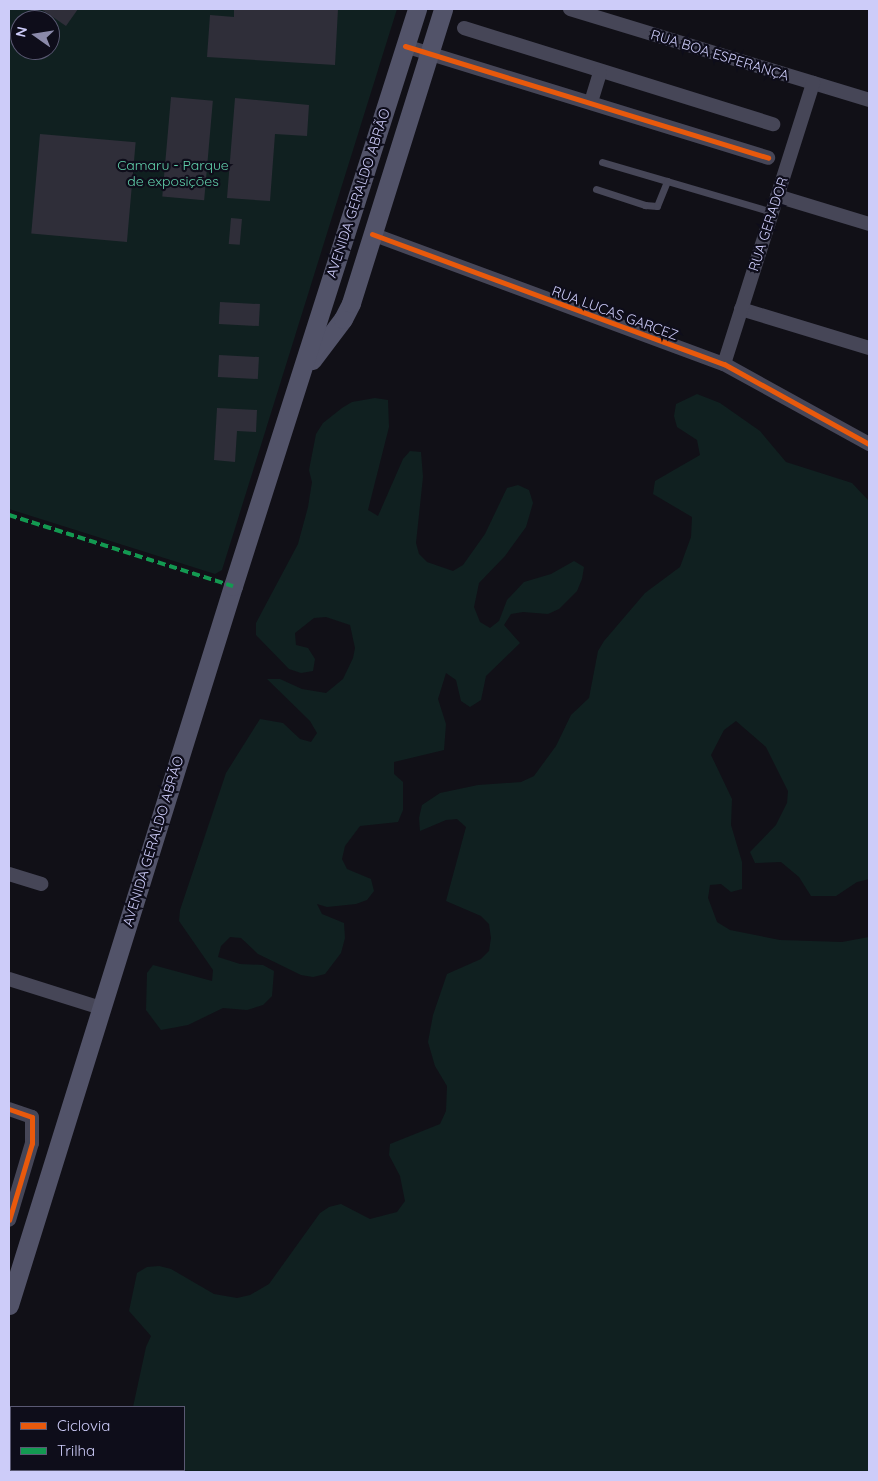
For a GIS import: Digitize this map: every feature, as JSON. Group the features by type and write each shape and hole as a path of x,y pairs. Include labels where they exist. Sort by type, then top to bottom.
{"main road":[{"name":"AVENIDA GERALDO ABRÃO","path":"9,1305 417,9"},
{"name":"AVENIDA GERALDO ABRÃO","path":"300,378 348,310 443,9"}],"street":[{"name":"RUA BOA ESPERANÇA","path":"570,9 869,100"},
{"path":"464,28 600,72 773,124"},
{"path":"405,46 430,52 768,158"},
{"path":"591,102 600,72"},
{"name":"RUA GERADOR","path":"724,364 813,83"},
{"path":"777,196 869,224"},
{"name":"RUA LUCAS GARCEZ","path":"372,234 724,364 869,444"},
{"path":"741,309 869,348"},
{"path":"9,874 42,884"},
{"path":"9,979 101,1008"},
{"path":"9,1109 32,1117 32,1143 9,1220"}],"lane":[{"path":"602,162 772,212"},
{"path":"596,189 645,205 657,206 666,181"}],"green space":[{"name":"Camaru - Parque de exposições","path":"9,9 397,9 222,570 215,574 9,509"},
{"path":"697,394 720,403 760,431 786,462 852,483 869,501 869,879 857,882 836,896 811,896 799,877 781,862 755,863 750,852 776,825 787,803 788,791 766,747 736,721 724,730 711,755 732,799 731,825 742,862 742,889 731,892 721,884 710,885 708,898 717,922 730,930 780,940 842,942 869,937 869,1472 114,1472 185,1471 185,1406 133,1406 146,1347 151,1336 129,1311 137,1273 147,1267 159,1266 171,1269 214,1294 237,1298 250,1295 269,1284 320,1213 329,1207 341,1204 370,1219 397,1212 405,1201 400,1176 389,1155 390,1144 440,1124 446,1111 447,1086 435,1066 428,1042 433,1015 447,974 481,959 489,951 491,938 489,924 481,916 446,901 466,827 457,819 446,820 420,831 419,818 422,805 440,793 478,785 521,782 534,776 556,746 571,715 589,698 598,651 604,641 645,593 680,567 691,537 692,517 653,494 655,481 700,455 697,440 677,427 674,416 676,404"},
{"path":"375,398 388,400 389,427 368,510 378,516 403,459 410,451 421,452 423,477 416,543 419,554 427,562 453,571 463,565 485,534 507,488 518,485 529,490 533,503 526,527 505,556 479,583 474,607 480,622 490,628 499,621 507,600 524,582 551,574 574,561 584,567 582,579 577,591 559,609 548,614 523,612 511,614 504,625 520,643 486,676 481,700 470,707 461,701 456,680 446,673 438,699 446,724 444,750 394,762 394,774 403,782 403,810 398,822 360,826 345,846 342,859 347,869 371,879 374,891 367,900 356,904 327,907 317,904 322,914 344,923 345,938 341,953 325,974 313,977 301,975 258,954 241,938 230,937 221,946 218,957 240,964 263,965 274,971 272,996 263,1005 247,1010 223,1008 188,1025 161,1030 146,1010 147,973 153,965 212,981 213,970 179,921 180,910 226,773 260,719 283,723 300,739 311,742 317,733 310,721 267,679 280,679 302,689 326,693 343,679 353,658 355,648 350,625 326,617 314,618 295,633 296,645 308,648 315,659 313,671 301,673 289,669 256,635 256,623 298,544 308,507 312,482 309,470 316,434 323,423 342,408 352,402"}],"building":[{"path":"41,9 78,9 66,26 60,22 60,10"},
{"path":"234,9 338,9 335,65 207,57 210,15 234,17"},
{"path":"171,97 213,101 204,200 162,197"},
{"path":"235,98 309,105 307,136 275,134 270,201 227,198"},
{"path":"40,134 136,142 127,242 31,234"},
{"path":"231,218 242,219 240,245 229,244"},
{"path":"220,302 260,304 259,326 219,324"},
{"path":"219,355 259,357 258,379 218,377"},
{"path":"217,408 257,410 256,432 237,431 235,462 214,460"}],"marked path":[{"path":"9,515 233,586"}],"cycle path":[{"path":"405,46 768,158"},
{"path":"372,234 724,364 869,444"},
{"path":"9,1109 32,1117 32,1143 9,1220"}]}
